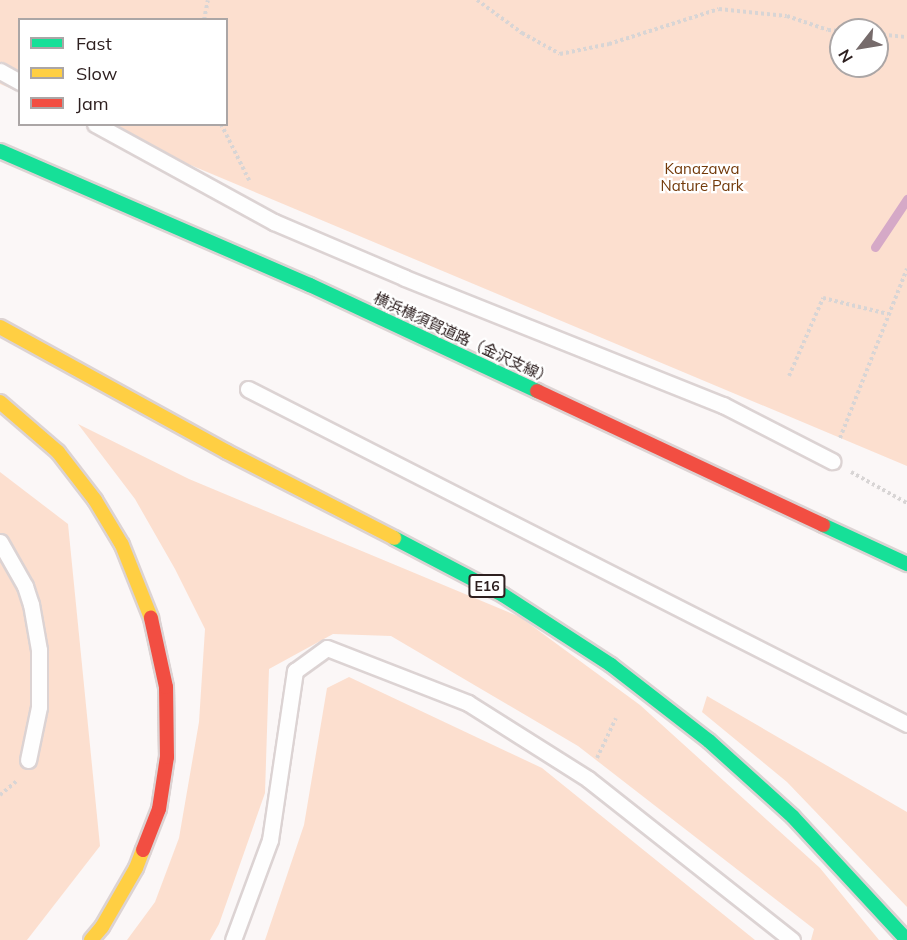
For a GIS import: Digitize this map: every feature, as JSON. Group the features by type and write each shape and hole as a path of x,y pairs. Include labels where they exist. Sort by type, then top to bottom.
{"highway":[{"name":"横浜横須賀道路（金沢支線）","path":"0,151 309,285 907,564"},
{"name":"E16","path":"0,327 227,452 503,595 611,665 709,741 793,817 907,940"},
{"path":"0,402 58,452 95,500 123,545 150,612 166,687 167,757 159,809 136,868 102,927 91,940"}],"lane":[{"path":"0,71 18,81"},
{"path":"99,126 274,222 405,278 723,405 832,461"},
{"path":"248,389 907,724"},
{"path":"0,542 25,586 32,604 39,650 39,707 28,760"},
{"path":"233,940 270,840 295,671 327,648 468,703 588,779 792,940"}],"path":[{"path":"204,18 208,0"},
{"path":"477,0 522,33 560,54 609,44 719,9 787,16 829,30"},
{"path":"889,35 907,37"},
{"path":"222,126 252,184"},
{"path":"907,268 832,461 907,503"},
{"path":"789,376 823,298 888,314"},
{"path":"588,779 616,718"}],"green space":[{"name":"Kanazawa Nature Park","path":"0,0 907,0 907,466 97,126 228,126 228,18 18,18 18,92 0,84"},
{"path":"78,424 189,479 520,617 640,705 820,868 879,940 811,940 814,929 578,746 391,636 333,634 269,669 265,793 219,924 210,940 127,940 155,902 179,838 199,722 205,629 175,569 135,499"},
{"path":"0,472 68,524 100,846 27,940 0,940"},
{"path":"349,677 542,768 755,940 265,940 304,825 327,688"},
{"path":"707,696 907,812 907,907 787,782 702,712"}],"waterway":[{"path":"875,247 907,199"}],"traffic: fast":[{"path":"0,151 310,285 537,391"},
{"path":"823,525 907,564"},
{"path":"394,538 503,595 611,665 709,741 793,817 907,940"}],"traffic: slow":[{"path":"0,327 227,452 394,538"},
{"path":"0,402 58,452 95,500 122,545 151,618"},
{"path":"91,940 102,927 136,868 143,850"}],"traffic: jam":[{"path":"537,391 823,525"},
{"path":"143,850 159,809 167,757 166,687 151,618"}]}
